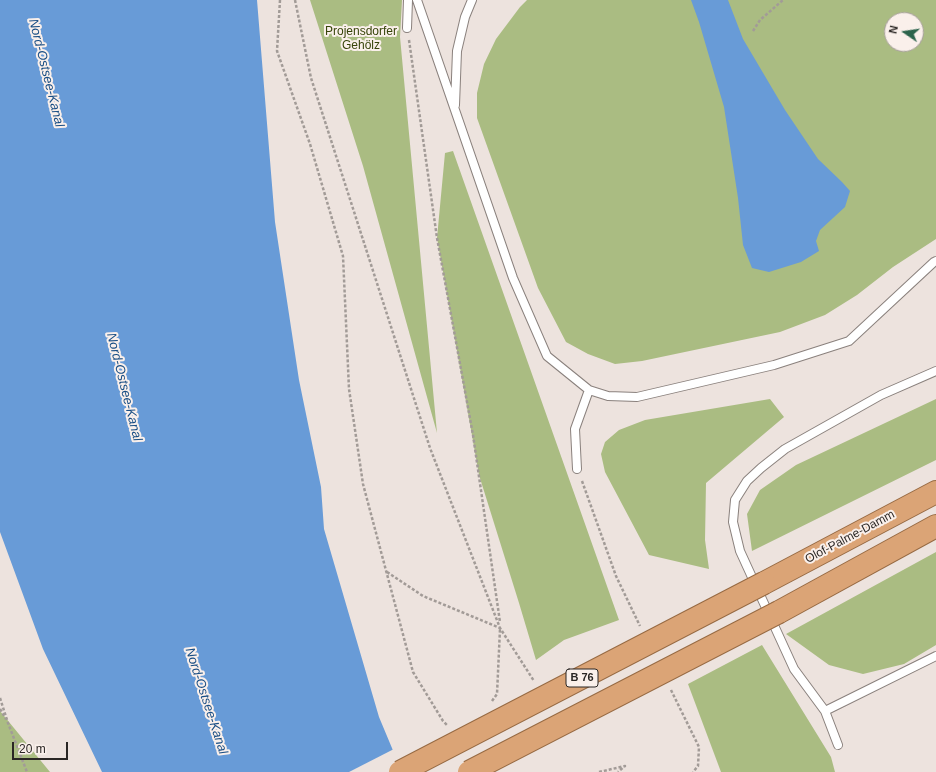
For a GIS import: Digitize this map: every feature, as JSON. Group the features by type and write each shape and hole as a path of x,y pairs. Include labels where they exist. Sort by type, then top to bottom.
{"highway":[{"name":"Olof-Palme-Damm","path":"400,772 936,492"},
{"name":"B 76","path":"469,772 779,612 936,526"}],"lane":[{"path":"407,28 408,0"},
{"path":"417,0 513,278 547,356 589,390 608,396 637,397 774,365 849,341 936,261"},
{"path":"455,109 457,51 465,17 472,0"},
{"path":"838,745 825,711 794,669 740,551 733,522 735,500 747,481 785,449 881,395 936,371"},
{"path":"577,469 575,429 589,390"},
{"path":"825,711 936,656"}],"path":[{"path":"280,0 277,51 310,144 343,256 349,389 363,484 413,672 443,721 449,727"},
{"path":"295,0 311,78 430,448 500,628"},
{"path":"754,31 760,20 783,0"},
{"path":"407,28 435,226 473,435 500,628"},
{"path":"577,469 616,576 640,626"},
{"path":"386,571 423,596 500,628"},
{"path":"671,690 698,747 698,766 693,772"},
{"path":"0,698 27,772"},
{"path":"0,709 8,723"},
{"path":"599,772 625,766 618,772"}],"green space":[{"name":"Projensdorfer Gehölz","path":"310,0 402,0 400,37 437,433 363,166"},
{"path":"527,0 936,0 936,239 893,267 857,295 825,315 780,332 642,361 615,364 588,354 566,342 538,288 477,118 477,93 484,64 496,39"},
{"path":"453,151 619,620 564,640 536,660 479,475 437,238 445,153"},
{"path":"770,399 784,417 706,483 705,540 709,569 649,555 605,472 601,454 605,442 619,430 645,420"},
{"path":"936,399 936,460 752,551 747,514 760,490 796,465"},
{"path":"936,552 936,645 904,664 863,674 829,665 786,634"},
{"path":"762,645 831,757 835,772 721,772 688,684"},
{"path":"0,711 50,772 0,772"}],"water":[{"name":"Nord-Ostsee-Kanal","path":"0,0 257,0 275,222 299,380 321,487 324,529 379,717 402,772 102,772 43,649 0,532"},
{"path":"691,0 728,0 743,39 785,110 818,159 850,191 845,207 820,230 816,241 819,251 801,262 769,272 752,268 743,245 738,198 724,107"}],"pier":[{"path":"394,749 404,772 349,772"}]}
